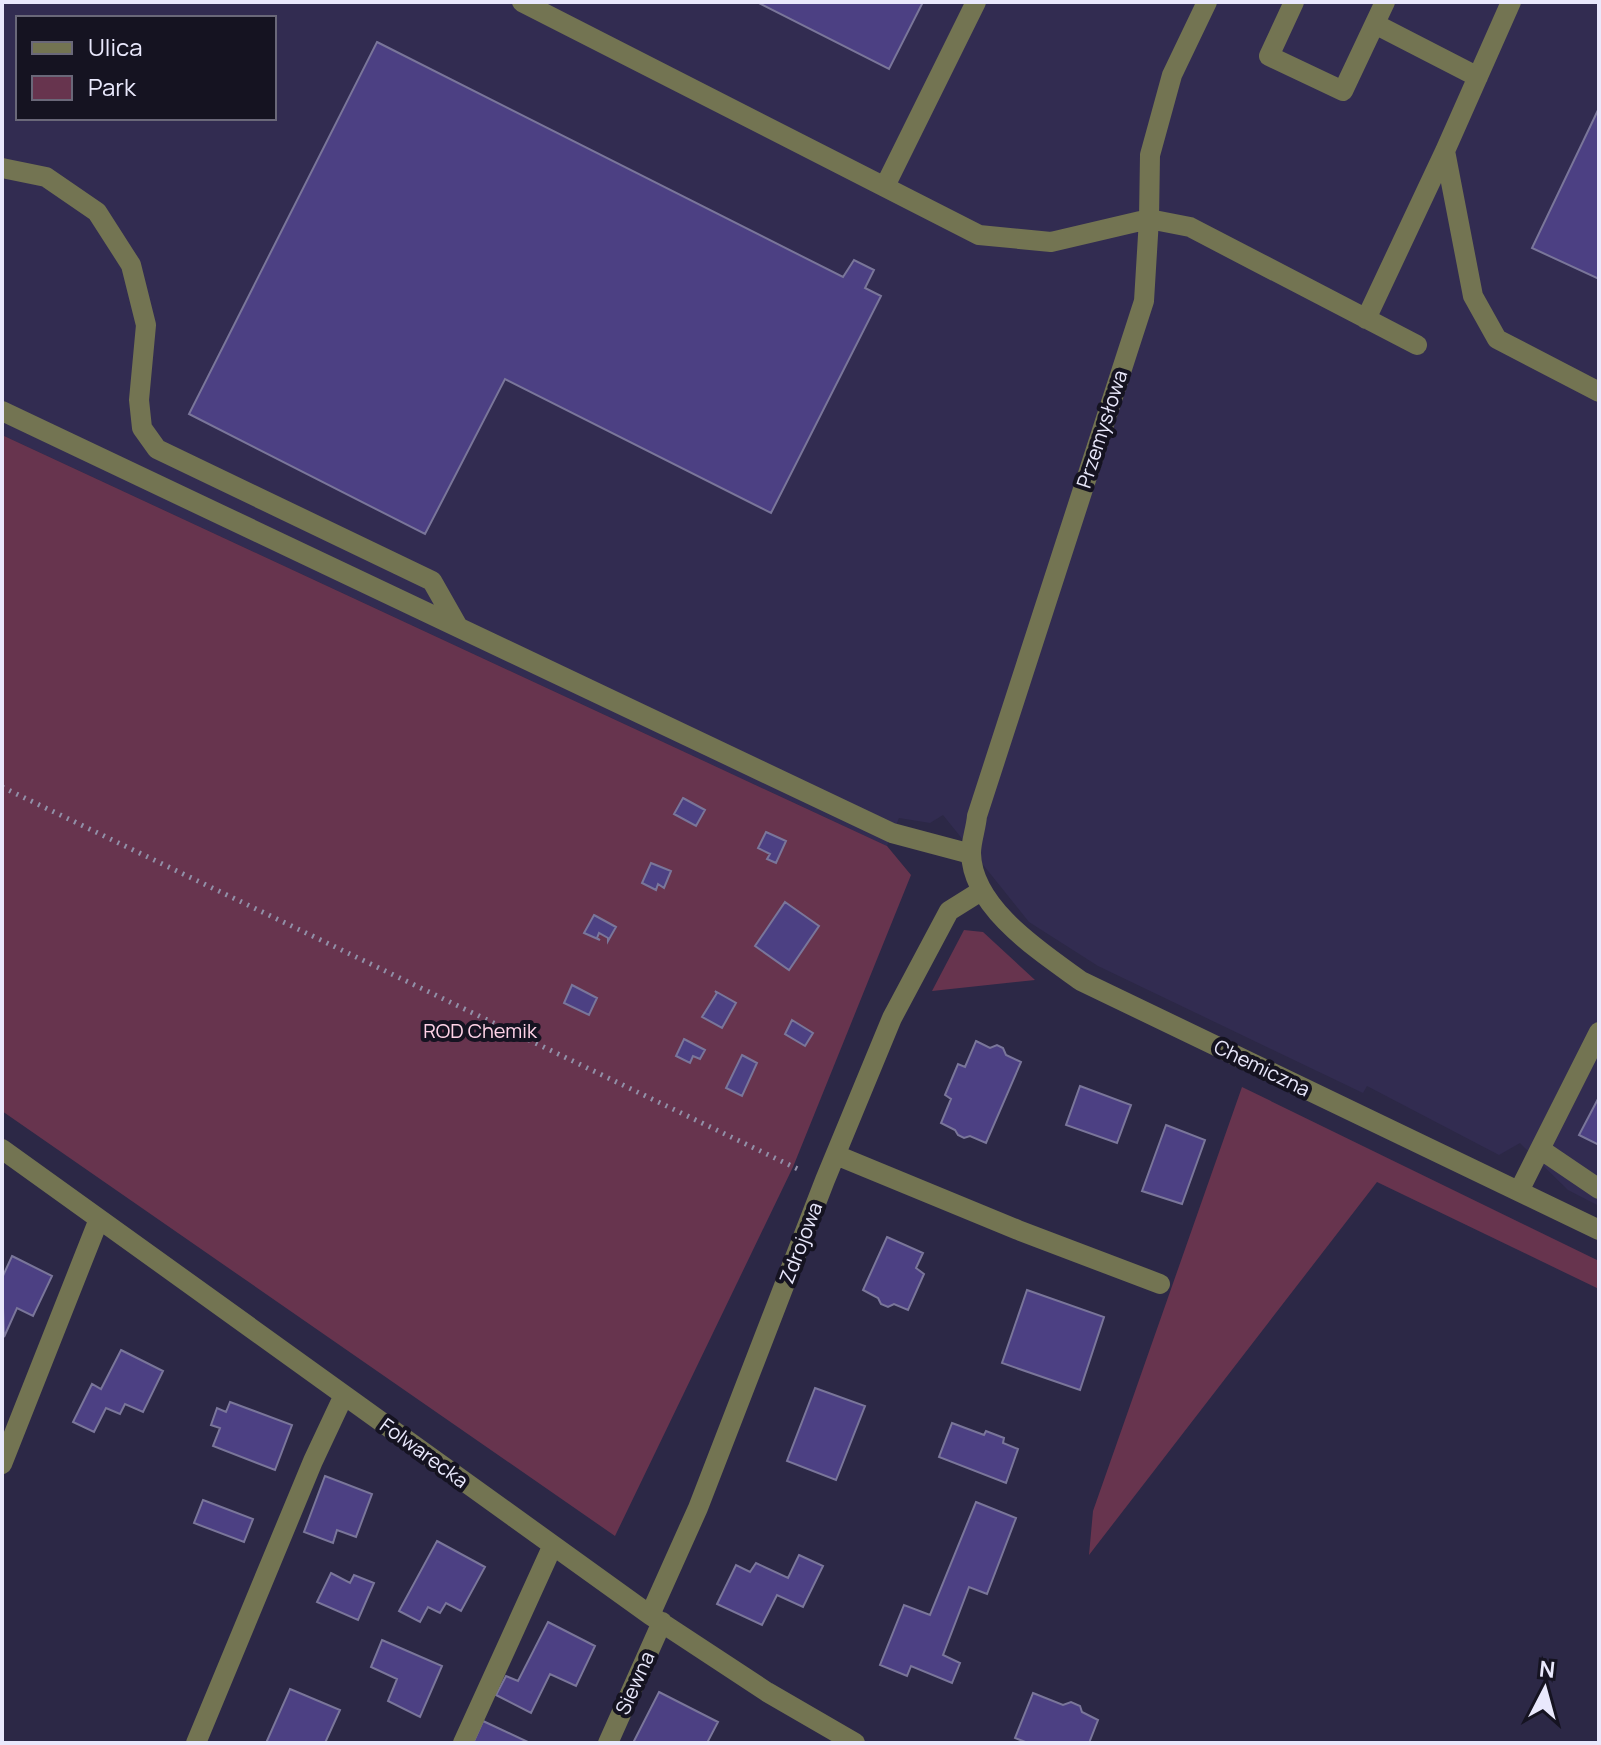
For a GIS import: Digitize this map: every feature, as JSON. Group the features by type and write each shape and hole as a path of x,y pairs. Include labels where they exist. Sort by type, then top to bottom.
{"street":[{"path":"522,2 979,235 1051,242 1149,219 1190,227 1417,345"},
{"path":"885,186 976,2"},
{"name":"Przemysłowa","path":"971,854 977,816 1144,301 1150,155 1172,75 1207,2"},
{"path":"1294,2 1269,56 1343,91 1385,2"},
{"path":"1366,319 1511,2"},
{"path":"1375,24 1478,77"},
{"path":"1445,151 1473,296 1497,339 1599,392"},
{"path":"2,168 46,177 97,212 131,265 146,325 139,400 142,428 157,449 432,581 457,625"},
{"path":"2,411 892,833 971,854"},
{"name":"Chemiczna","path":"971,854 981,891 1000,916 1081,981 1599,1230"},
{"name":"Zdrojowa","path":"656,1619 825,1180 892,1018 949,911 981,891"},
{"path":"1519,1191 1599,1032"},
{"name":"Folwarecka","path":"2,1149 656,1619 767,1692 855,1743"},
{"path":"1540,1149 1599,1189"},
{"path":"836,1155 1160,1284"},
{"path":"2,1464 99,1219"},
{"path":"196,1743 313,1461 344,1395"},
{"path":"463,1743 553,1545"},
{"name":"Siewna","path":"608,1743 656,1619"}],"path":[{"path":"2,787 825,1180"}],"shaded area":[{"path":"2,2 1599,2 1599,1206 1568,1190 1520,1143 1499,1155 1367,1086 1363,1093 1098,966 1029,922 943,815 930,823 899,818 887,846 2,435"}],"green space":[{"name":"ROD Chemik","path":"2,435 887,846 911,875 793,1167 615,1536 2,1111"},
{"path":"964,930 983,932 1035,980 932,991"},
{"path":"1242,1087 1599,1261 1599,1289 1377,1182 1089,1555 1093,1511"}],"building":[{"path":"757,2 923,2 889,69"},
{"path":"377,42 843,277 854,260 874,270 865,288 881,296 771,513 505,379 425,534 189,414"},
{"path":"1599,108 1599,279 1532,248"},
{"path":"683,798 705,810 696,826 674,814"},
{"path":"766,832 786,841 776,863 767,859 770,854 758,848"},
{"path":"651,863 671,871 664,888 658,884 656,890 642,883"},
{"path":"785,902 819,926 789,970 755,946"},
{"path":"594,915 616,927 608,941 599,933 597,938 600,940 584,933"},
{"path":"572,985 597,998 589,1015 564,1003"},
{"path":"715,991 736,1003 722,1028 702,1017 717,993"},
{"path":"792,1020 813,1033 805,1046 785,1034"},
{"path":"684,1039 705,1050 700,1059 693,1056 690,1063 676,1056"},
{"path":"976,1041 990,1048 997,1045 1003,1048 1006,1055 1021,1062 986,1143 970,1136 964,1138 941,1123 951,1099 945,1095 958,1064 965,1067"},
{"path":"742,1055 757,1063 742,1096 726,1088"},
{"path":"1080,1086 1131,1105 1117,1143 1066,1125"},
{"path":"1599,1097 1599,1145 1579,1135"},
{"path":"1166,1125 1205,1140 1182,1204 1142,1191"},
{"path":"887,1237 923,1253 916,1268 924,1274 908,1310 894,1304 888,1307 881,1304 878,1298 863,1290"},
{"path":"12,1256 52,1276 33,1316 17,1308 4,1337 2,1278"},
{"path":"1027,1290 1104,1317 1080,1390 1002,1363"},
{"path":"121,1350 163,1371 143,1412 125,1404 120,1414 106,1408 94,1432 73,1422 92,1384 101,1389"},
{"path":"815,1388 865,1406 836,1480 787,1461"},
{"path":"230,1402 292,1425 275,1470 213,1446 220,1428 211,1425 217,1408 226,1412"},
{"path":"952,1423 984,1435 986,1431 1004,1438 1003,1443 1018,1449 1006,1483 939,1457"},
{"path":"325,1476 372,1494 356,1537 337,1530 333,1543 304,1532"},
{"path":"203,1500 253,1519 244,1542 194,1523"},
{"path":"976,1502 1016,1518 987,1594 969,1587 943,1655 960,1663 952,1683 911,1666 907,1676 880,1665 904,1605 930,1615"},
{"path":"437,1541 485,1567 461,1611 446,1603 440,1613 428,1607 420,1622 399,1611"},
{"path":"799,1555 823,1566 803,1607 777,1595 762,1625 717,1604 736,1565 750,1572 756,1563 788,1578"},
{"path":"331,1573 350,1583 354,1575 374,1583 358,1620 317,1602"},
{"path":"548,1622 595,1646 576,1686 550,1674 531,1713 496,1695 506,1676 518,1681"},
{"path":"382,1640 442,1666 420,1717 388,1701 397,1679 371,1667"},
{"path":"290,1689 340,1710 325,1743 266,1743"},
{"path":"659,1692 718,1722 707,1743 633,1743"},
{"path":"1033,1693 1063,1705 1071,1702 1098,1720 1089,1743 1028,1743 1015,1738"},
{"path":"483,1721 530,1743 473,1743"}]}
